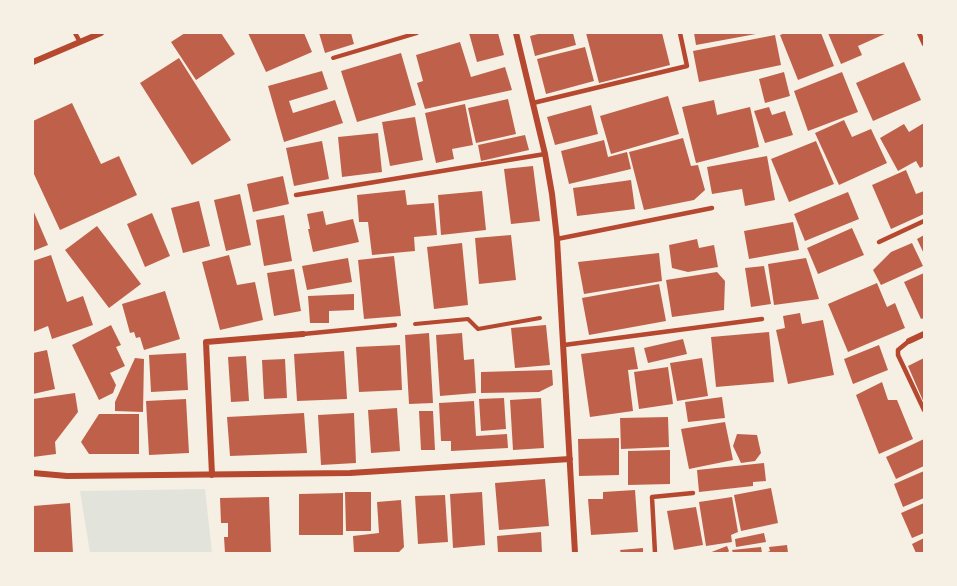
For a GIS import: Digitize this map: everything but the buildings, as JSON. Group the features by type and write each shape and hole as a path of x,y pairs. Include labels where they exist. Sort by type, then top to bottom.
{"street":[{"path":"33,62 101,33"},
{"path":"516,33 545,154 557,239 575,553"},
{"path":"213,475 206,342 303,334"},
{"path":"909,341 924,334"},
{"path":"33,473 67,476 350,473 570,459"}],"lane":[{"path":"75,33 80,42"},
{"path":"533,103 687,66 680,33"},
{"path":"919,33 924,44"},
{"path":"296,195 545,154"},
{"path":"557,239 712,208"},
{"path":"879,242 924,221"},
{"path":"564,345 762,319"},
{"path":"303,334 395,325"},
{"path":"909,341 898,350 898,355 924,410"},
{"path":"655,553 652,497 693,493"}],"path":[{"path":"333,58 417,33"},
{"path":"395,325 468,319 478,329 561,314"}],"shaded area":[{"path":"205,489 212,553 90,553 80,491"}]}
